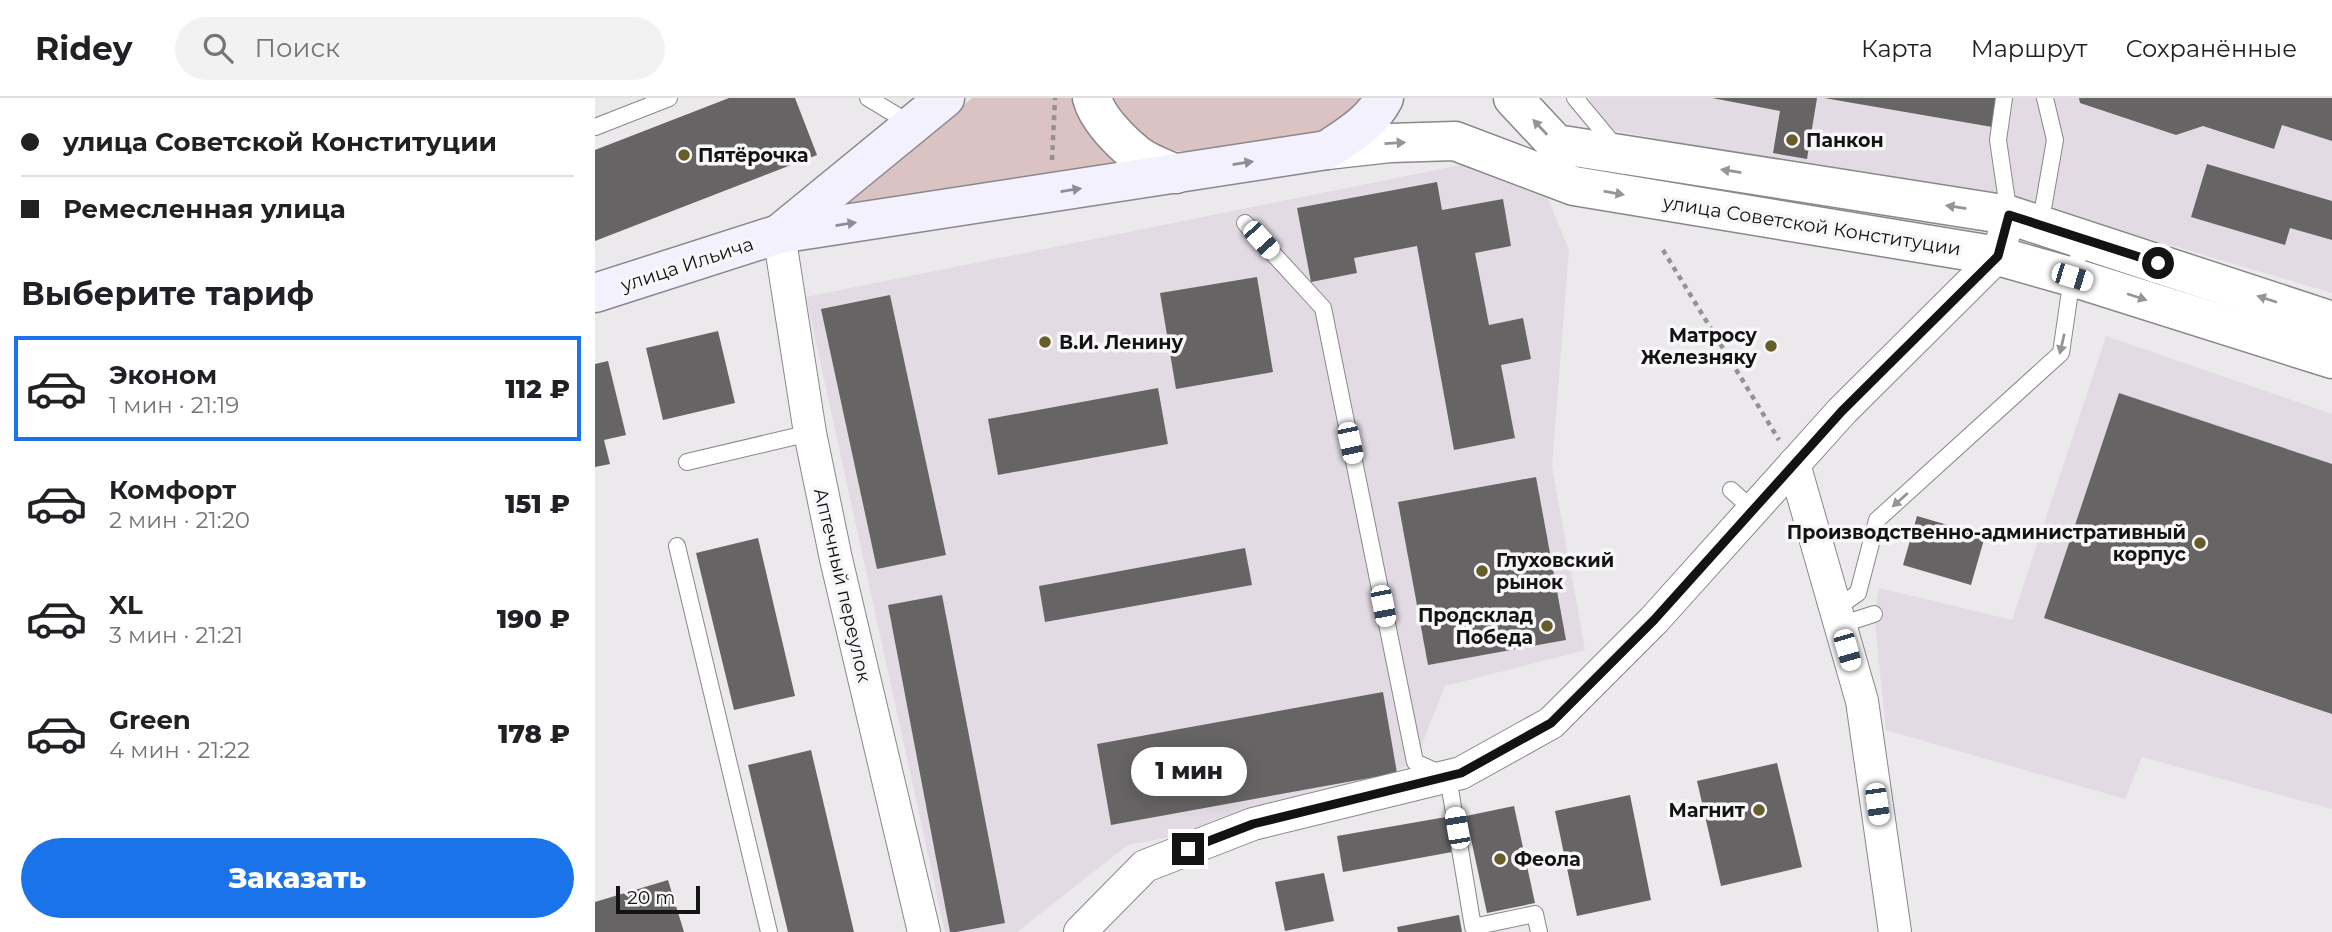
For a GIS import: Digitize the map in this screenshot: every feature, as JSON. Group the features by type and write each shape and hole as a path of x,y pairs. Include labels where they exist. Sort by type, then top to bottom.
{"main road":[{"path":"779,234 913,111 945,98"},
{"path":"779,234 1327,149 1358,129 1384,98"},
{"name":"улица Ильича","path":"595,293 779,234"}],"street":[{"path":"1092,98 1094,106 1109,125 1138,155 1176,174"},
{"name":"улица Советской Конституции","path":"1513,98 1556,144 2025,221 2084,238 2332,321"},
{"name":"улица Советской Конституции","path":"1327,149 1455,141 1574,186 1998,256 2332,359"},
{"path":"1080,932 1145,866 1253,824 1461,773 1551,723 1654,620 1742,500 1794,464 1842,411 1998,256 2025,221"},
{"name":"Аптечный переулок","path":"779,234 810,433 836,559 924,932"},
{"path":"1794,464 1862,701 1895,932"}],"lane":[{"path":"595,127 669,98"},
{"path":"868,98 913,111"},
{"path":"1576,98 1621,154"},
{"path":"2004,98 1998,140 2025,221"},
{"path":"2025,221 2055,140 2045,98"},
{"path":"1245,223 1323,308 1415,762 1448,777 1473,927 1535,914 1539,932"},
{"path":"1837,617 1858,593 1877,520 2061,354 2072,277 2084,238"},
{"path":"687,462 810,433"},
{"path":"677,546 769,932"},
{"path":"1837,617 1874,614"}],"path":[{"path":"1052,163 1055,98"},
{"path":"1663,250 1794,464"}],"shaded area":[{"path":"972,98 1074,98 1100,143 1117,164 837,210"},
{"path":"1112,98 1363,98 1342,120 1327,129 1252,144 1187,152 1157,144 1138,132 1122,116"},
{"path":"1588,98 2332,98 2332,293 2069,215 1607,129"},
{"path":"1471,163 1542,184 1569,250 1552,466 1585,650 1445,686 1415,762 1309,810 1128,845 1017,932 945,932 806,297"},
{"path":"2106,336 2332,414 2332,809 2142,757 2125,799 1886,730 1874,614 1879,588 2012,620"}],"building":[{"path":"729,98 795,98 817,155 595,241 595,150"},
{"path":"1712,98 1817,98 1807,159 1773,153 1780,111"},
{"path":"1824,98 2003,98 1998,128"},
{"path":"2079,98 2332,98 2332,141 2282,125 2274,149 2203,126 2176,135 2080,103"},
{"path":"2207,164 2332,201 2332,240 2290,228 2285,245 2191,217"},
{"path":"1437,182 1442,210 1503,199 1511,246 1475,253 1489,325 1523,318 1531,359 1501,365 1515,438 1454,450 1417,246 1354,258 1357,273 1311,282 1297,208"},
{"path":"1257,277 1273,372 1176,389 1160,293"},
{"path":"890,295 946,555 877,569 821,309"},
{"path":"718,331 735,403 663,420 646,348"},
{"path":"608,361 626,435 604,440 610,464 595,467 595,364"},
{"path":"1158,388 1168,444 998,475 988,419"},
{"name":"Производственно-административный корпус","path":"2119,393 2332,464 2332,714 2044,618"},
{"name":"Глуховский рынок","path":"1536,477 1566,640 1428,665 1398,502"},
{"path":"1917,516 1985,536 1971,585 1903,565"},
{"path":"758,538 795,696 734,710 696,553"},
{"path":"1245,548 1252,585 1045,622 1039,586"},
{"path":"942,595 1005,923 956,932 950,932 888,605"},
{"path":"1383,692 1397,773 1111,825 1097,744"},
{"path":"811,750 854,932 788,932 748,765"},
{"path":"1777,763 1802,867 1721,886 1697,781"},
{"path":"1630,795 1651,900 1577,916 1555,811"},
{"name":"Феола","path":"1514,806 1535,903 1487,913 1466,816"},
{"path":"1446,817 1452,852 1343,872 1337,836"},
{"path":"1324,873 1334,921 1285,931 1275,882"},
{"path":"668,880 684,932 595,932 595,902"},
{"path":"1459,915 1462,932 1398,932 1397,927"}],"place":[{"name":"Панкон","path":"1792,140"},
{"name":"Пятёрочка","path":"684,155"},
{"name":"В.И. Ленину","path":"1045,342"},
{"name":"Матросу Железняку","path":"1771,346"},
{"name":"Производственно-административный корпус","path":"2200,543"},
{"name":"Глуховский рынок","path":"1482,571"},
{"name":"Продсклад Победа","path":"1547,626"},
{"name":"Магнит","path":"1759,810"},
{"name":"Феола","path":"1500,859"}],"route":[{"path":"1188,849 1253,824 1461,773 1551,723 1654,620 1842,411 1998,256 2009,215 2158,263"}]}
